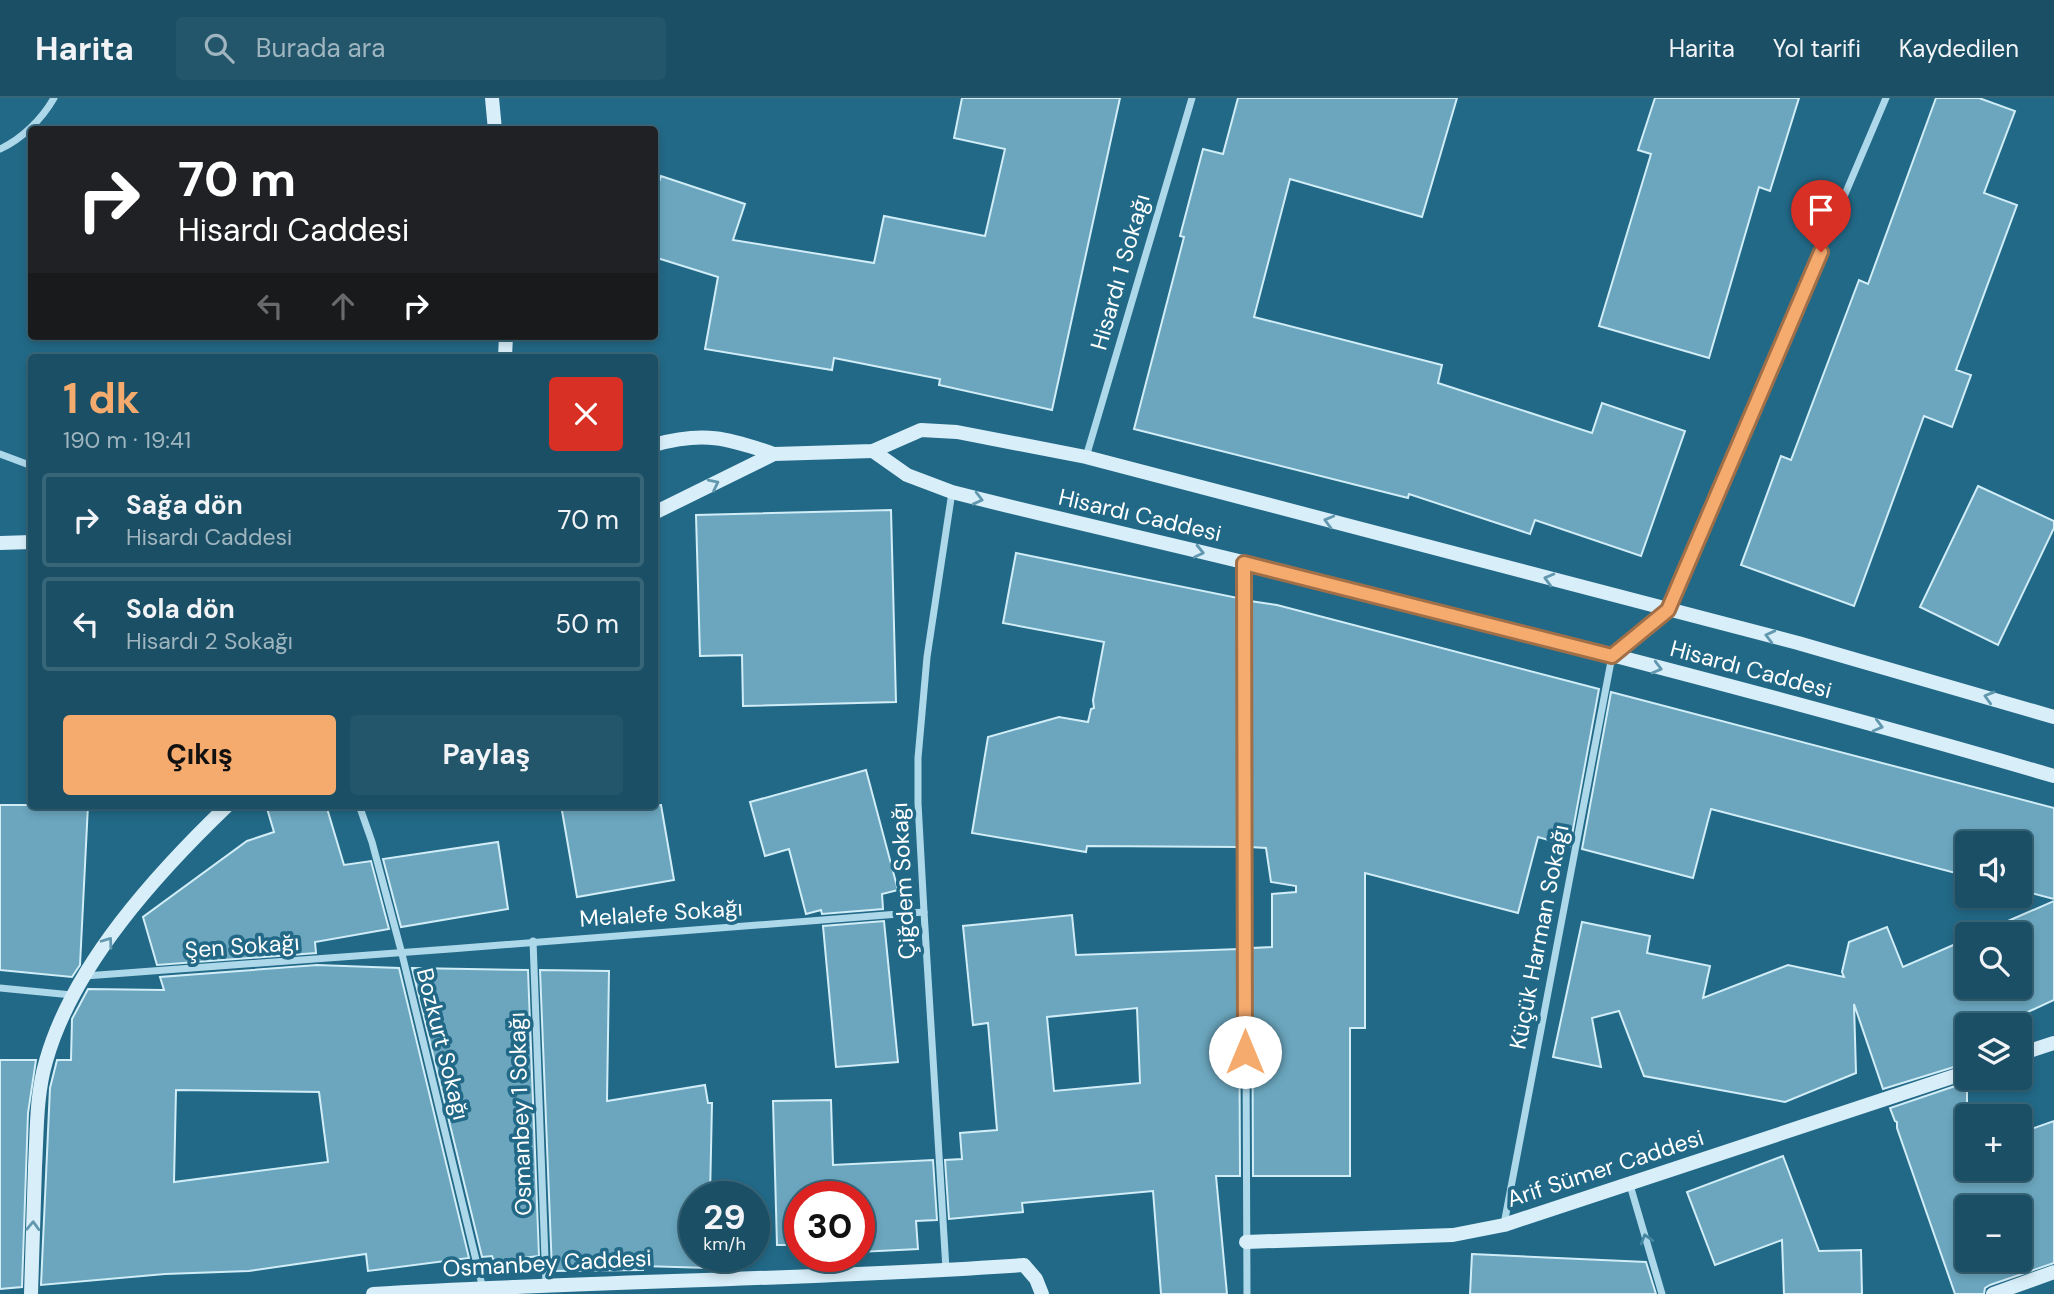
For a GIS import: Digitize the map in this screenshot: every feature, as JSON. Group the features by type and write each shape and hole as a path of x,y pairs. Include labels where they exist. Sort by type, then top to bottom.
{"street":[{"path":"33,126 54,98"},
{"path":"492,98 495,126"},
{"name":"Hisardı 1 Sokağı","path":"1086,457 1192,98"},
{"path":"1612,656 1668,610 1886,98"},
{"path":"0,149 28,131"},
{"name":"Hisardı Caddesi","path":"658,511 774,454 873,451 921,430 957,432 1086,457 1798,643 2054,717"},
{"path":"658,444 673,439 704,436 731,439 774,454"},
{"name":"Hisardı Caddesi","path":"873,451 907,475 952,492 1612,656 1912,735 2054,776"},
{"path":"0,454 28,464"},
{"name":"Çiğdem Sokağı","path":"946,1270 918,803 921,714 952,492"},
{"path":"0,542 28,542"},
{"path":"1244,563 1247,1294"},
{"name":"Küçük Harman Sokağı","path":"1504,1225 1612,656"},
{"path":"31,1294 40,1097 45,1063 57,1028 72,995 147,887 224,809"},
{"name":"Bozkurt Sokağı","path":"360,809 402,954 483,1291"},
{"name":"Melalefe Sokağı","path":"402,954 533,941 924,912"},
{"name":"Osmanbey 1 Sokağı","path":"533,941 545,1285"},
{"name":"Şen Sokağı","path":"85,976 402,954"},
{"path":"0,988 72,995"},
{"path":"2032,1050 2054,1043"},
{"name":"Arif Sümer Caddesi","path":"1246,1242 1453,1235 1504,1225 1955,1076"},
{"path":"1630,1185 1662,1294"},
{"name":"Osmanbey Caddesi","path":"373,1294 1024,1265 1036,1279 1042,1294"},
{"path":"1993,1294 2054,1272"}],"building":[{"path":"962,98 1120,98 1052,410 939,385 940,379 834,358 832,370 705,349 718,277 658,258 658,185 661,176 745,204 733,240 874,263 884,216 985,236 1005,149 954,138"},
{"path":"1238,98 1457,98 1422,217 1290,179 1254,317 1442,365 1438,383 1592,433 1602,403 1685,431 1641,556 1535,520 1530,534 1409,494 1408,498 1134,429 1184,237 1180,236 1203,149 1223,154"},
{"path":"1655,98 1799,98 1770,191 1759,187 1709,358 1599,326 1651,154 1638,150"},
{"path":"1936,98 1979,98 2015,111 1984,193 2017,205 1956,370 1971,375 1952,427 1924,416 1854,606 1741,565 1781,456 1791,460 1859,280 1868,284"},
{"path":"1978,486 2054,521 2054,528 1998,645 1920,607"},
{"path":"891,510 896,702 743,706 742,655 700,656 696,515"},
{"path":"1016,553 1238,598 1239,847 1087,846 1086,852 972,833 988,737 1059,717 1088,722 1091,709 1094,708 1093,700 1104,642 1003,623"},
{"path":"1250,601 1277,605 1599,689 1570,846 1538,837 1518,913 1365,873 1365,1028 1350,1028 1350,1176 1253,1176 1252,948 1272,947 1272,894 1296,892 1296,886 1271,882 1266,848 1251,847"},
{"path":"1611,692 2054,808 2054,899 2032,893 2032,831 1955,831 1955,873 1711,809 1693,878 1582,849"},
{"path":"866,770 898,890 882,894 883,909 822,914 821,910 806,914 789,849 765,856 750,802"},
{"path":"0,805 28,805 28,809 88,809 80,965 72,977 0,970"},
{"path":"658,805 661,805 674,880 577,897 562,809 658,809"},
{"path":"267,809 327,809 344,865 371,861 389,929 315,942 316,953 157,965 143,917 247,841 274,832"},
{"path":"498,842 508,909 401,927 383,859"},
{"path":"2054,901 2054,1000 2026,1013 1955,1013 1955,1067 1883,1089 1854,1004 1856,1073 1785,1102 1644,1076 1619,1011 1592,1018 1601,1067 1553,1057 1582,922 1650,936 1647,953 1710,966 1703,998 1788,965 1844,977 1842,972 1849,942 1887,927 1903,967 1955,944 1955,999 2032,999 2032,922 2006,922"},
{"path":"1072,915 1076,955 1239,949 1240,1176 1216,1176 1227,1294 1161,1294 1153,1191 1022,1203 1023,1212 949,1219 945,1160 962,1159 960,1133 997,1130 988,1023 973,1025 963,926","holes":["1137,1008 1140,1083 1054,1091 1047,1017"]},
{"path":"884,921 898,1062 836,1067 823,926"},
{"path":"317,965 399,968 469,1258 368,1271 366,1254 249,1271 165,1274 41,1285 50,1088 57,1060 71,1060 72,1019 88,989 164,990 160,977","holes":["176,1090 319,1092 328,1162 174,1182"]},
{"path":"412,968 528,970 539,1256 494,1261 492,1256 482,1257"},
{"path":"540,970 609,971 607,1101 705,1085 708,1103 712,1103 710,1181 679,1181 679,1267 643,1266 643,1270 552,1271"},
{"path":"0,1060 36,1060 28,1113 22,1287 0,1289"},
{"path":"1955,1086 1955,1090 1967,1090 1967,1104 1955,1104 1955,1181 2032,1181 2032,1129 2054,1121 2054,1263 2032,1271 2032,1195 1955,1195 1955,1272 2028,1272 1990,1285 1985,1288 1984,1294 1955,1294 1890,1108"},
{"path":"831,1100 833,1165 933,1160 937,1220 916,1221 918,1249 875,1251 875,1181 784,1181 784,1245 777,1245 773,1101"},
{"path":"1783,1156 1819,1251 1861,1250 1862,1294 1784,1294 1782,1240 1715,1265 1687,1192"},
{"path":"1472,1254 1646,1262 1656,1294 1470,1294"}],"route":[{"path":"1245,1052 1244,563 1612,656 1668,610 1821,252"}]}
